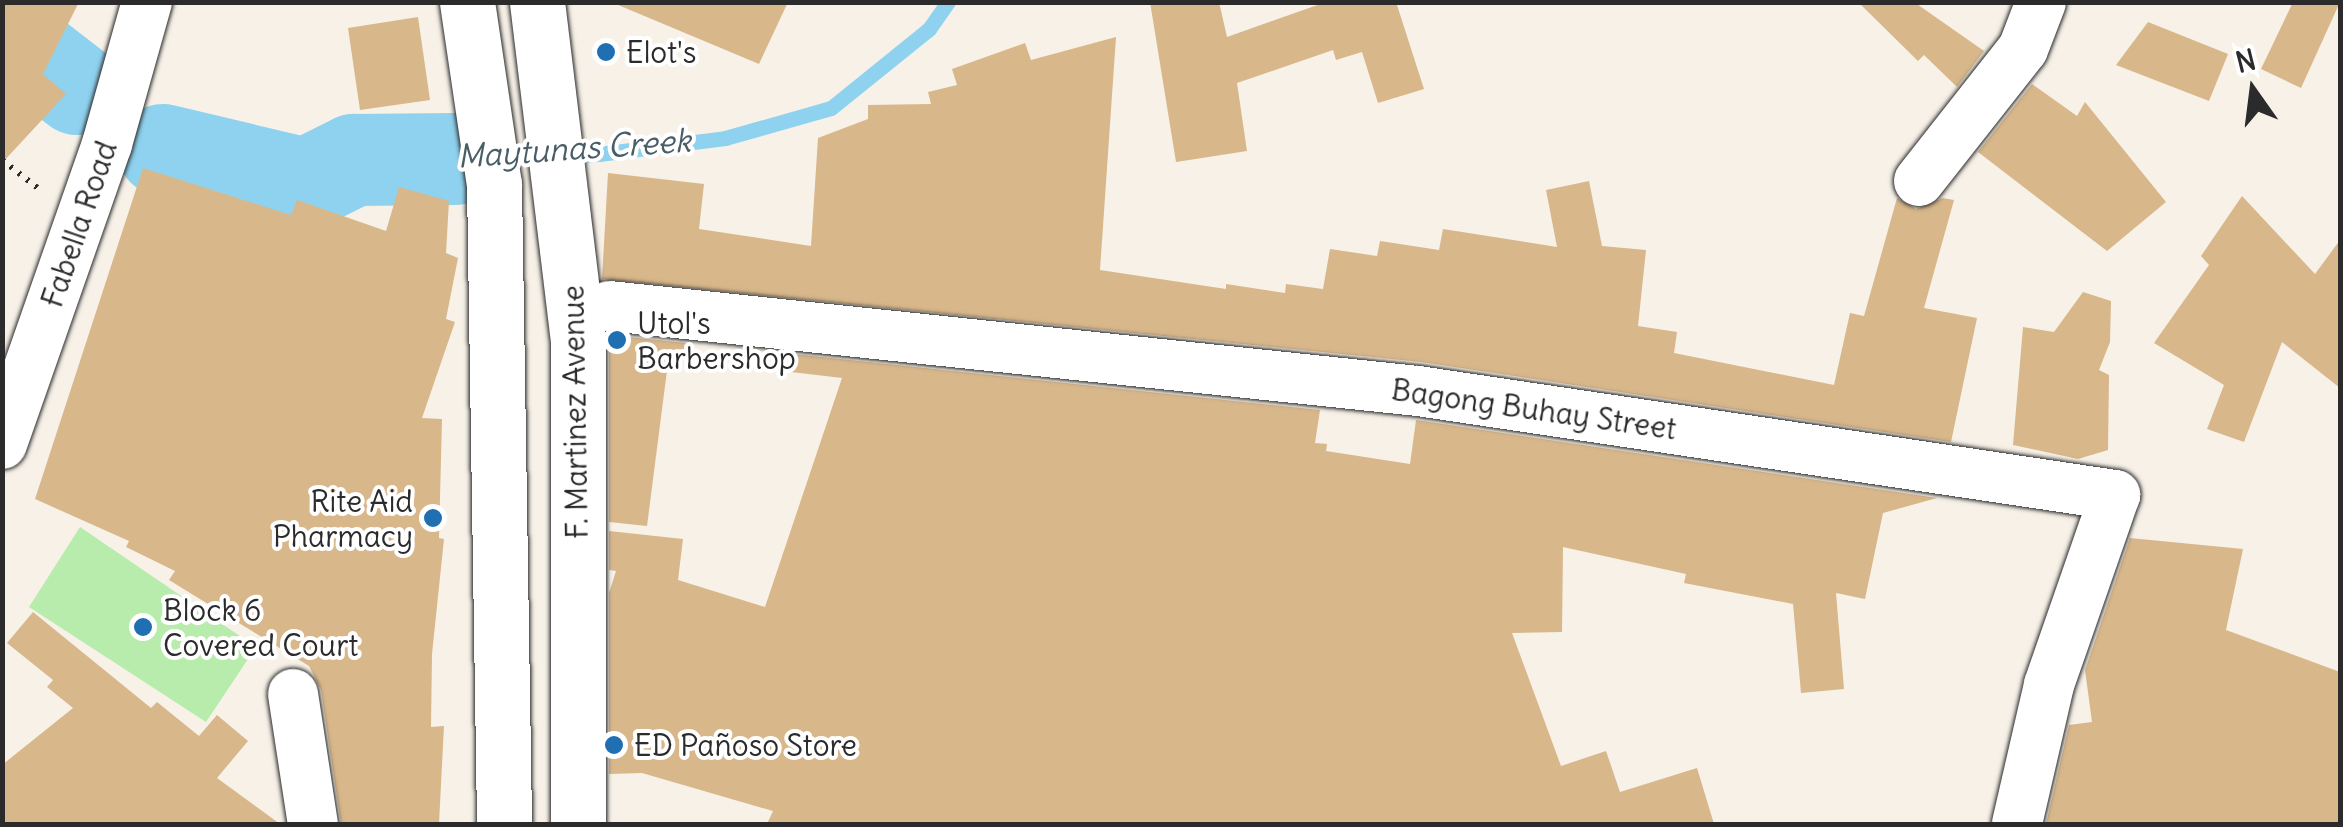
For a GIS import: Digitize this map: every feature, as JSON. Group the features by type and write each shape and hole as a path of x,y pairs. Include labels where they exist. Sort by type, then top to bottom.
{"main road":[{"path":"467,2 494,184 504,824"},
{"name":"F. Martinez Avenue","path":"536,2 554,119 578,342 578,824"}],"street":[{"name":"Fabella Road","path":"2,444 107,144 147,2"},
{"path":"1919,181 2023,49 2041,2"},
{"name":"Bagong Buhay Street","path":"609,306 1418,390 2114,495 2050,685 2017,824"},
{"path":"293,694 312,824"}],"path":[{"path":"2,160 18,174"}],"green space":[{"name":"Block 6 Covered Court","path":"80,527 256,647 206,722 29,607"}],"building":[{"path":"2,2 79,2 43,74 66,94 2,163"},
{"path":"611,2 788,2 759,64"},
{"path":"1150,2 1219,2 1227,37 1326,2 1396,2 1424,89 1378,103 1362,52 1336,60 1333,50 1237,83 1247,151 1176,162"},
{"path":"1858,2 1914,2 1984,51 1957,87 1924,55 1918,61"},
{"path":"2293,2 2340,2 2301,88 2261,69"},
{"path":"418,17 430,100 360,110 348,28"},
{"path":"2148,22 2228,54 2209,101 2116,65"},
{"path":"1116,37 1100,270 1226,289 1226,284 1285,293 1286,284 1323,289 1330,249 1377,256 1380,241 1439,250 1443,229 1557,247 1546,190 1589,181 1602,246 1646,250 1638,326 1677,332 1674,353 1834,385 1850,313 1864,316 1897,198 1916,209 1943,198 1954,200 1924,308 1977,318 1951,442 1421,362 602,279 608,173 704,184 699,229 811,246 818,138 868,119 868,105 931,104 928,92 957,85 952,69 1025,43 1031,60"},
{"path":"2032,84 2077,116 2085,102 2166,202 2107,251 1978,152"},
{"path":"143,168 291,215 297,200 386,231 399,187 449,201 446,253 458,258 446,319 455,322 422,418 442,419 439,538 444,539 432,654 431,727 444,726 439,824 341,824 321,690 309,666 169,580 175,571 126,547 129,541 35,499"},
{"path":"2242,196 2315,274 2340,240 2340,388 2282,342 2244,442 2207,429 2224,385 2154,343 2209,265 2201,256"},
{"path":"2083,292 2111,301 2110,342 2099,370 2109,375 2108,450 2078,459 2013,445 2023,327 2054,332"},
{"path":"609,335 686,343 684,357 669,355 647,526 609,522"},
{"path":"793,354 1320,410 1315,443 1327,444 1326,451 1410,464 1416,420 1937,498 1883,513 1865,599 1836,593 1844,689 1801,693 1793,604 1684,583 1686,574 1563,547 1562,632 1512,633 1561,766 1606,751 1620,792 1697,768 1714,824 767,824 773,811 642,773 609,774 609,593 616,571 609,570 609,531 683,539 678,580 765,607 842,378 791,372"},
{"path":"2130,538 2243,549 2226,630 2340,672 2340,824 2046,824 2069,725 2092,722 2085,670"},
{"path":"33,612 151,708 157,702 199,736 217,715 248,741 217,778 280,824 2,824 2,765 73,708 47,687 53,680 7,643"}],"waterway":[{"name":"Maytunas Creek","path":"455,159 599,154 725,138 831,108 929,29 948,2"},
{"name":"Maytunas Creek","path":"2,31 77,89"},
{"name":"Maytunas Creek","path":"163,150 306,184 354,160 455,159"}],"place":[{"name":"Elot's","path":"606,52"},
{"name":"Utol's Barbershop","path":"617,340"},
{"name":"Rite Aid Pharmacy","path":"433,518"},
{"name":"Block 6 Covered Court","path":"143,627"},
{"name":"ED Pañoso Store","path":"614,745"}]}
